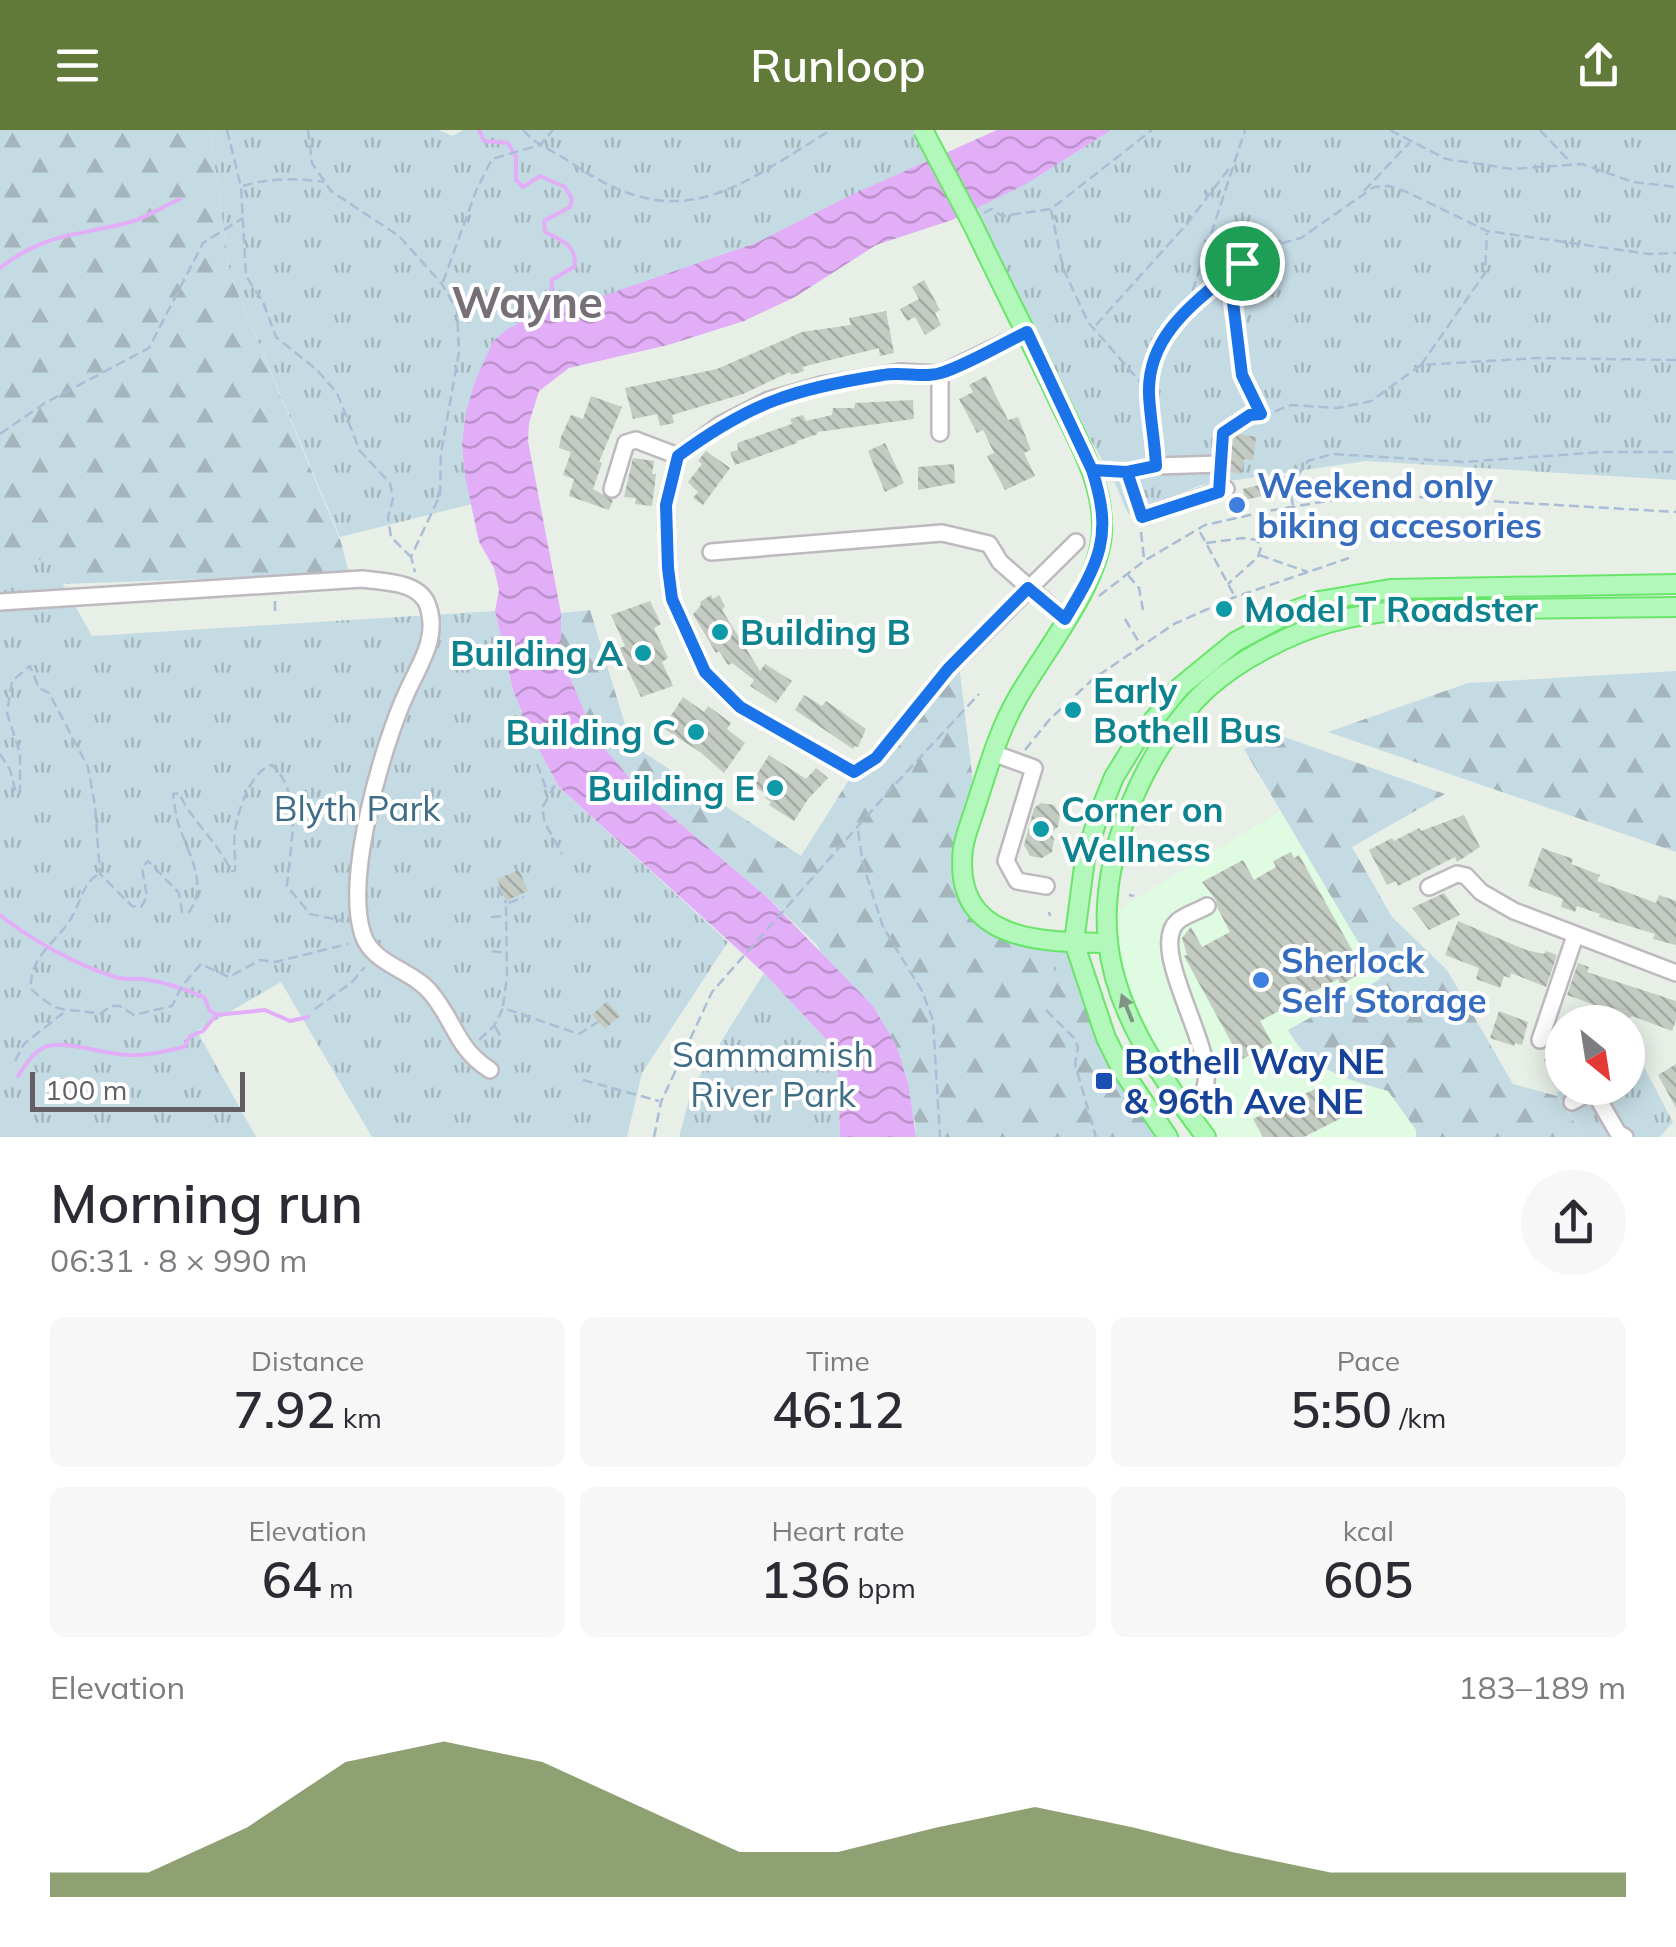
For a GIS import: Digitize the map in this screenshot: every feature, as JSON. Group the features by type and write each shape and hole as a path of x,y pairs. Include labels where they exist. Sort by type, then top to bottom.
{"main road":[{"path":"923,130 977,221 1100,494 1102,538 1096,568 1014,703 963,846 962,880 974,908 1016,936 1041,942 1108,943"},
{"path":"1590,608 1590,598 1601,592 1676,587"},
{"path":"1168,1137 1114,1054 1074,942 1086,859 1114,777 1135,743 1180,687 1235,642 1319,601 1390,589 1676,587"},
{"path":"1206,1137 1142,1044 1122,995 1108,943 1113,866 1124,819 1162,744 1208,688 1261,652 1308,631 1387,610 1676,607"}],"street":[{"path":"1027,332 940,374 899,372 821,385 770,400 720,425 678,456 666,505 672,599 705,672 740,707 854,772 876,758 948,669 1076,542"},
{"path":"940,374 940,433"},
{"path":"612,489 626,444 636,440 678,456"},
{"path":"1092,470 1127,472 1156,466 1220,464"},
{"path":"1127,472 1142,517 1226,489"},
{"path":"712,552 942,533 988,544 1000,562 1065,619"},
{"path":"0,602 362,578 410,586 422,596 429,610 430,643 406,692 372,798 359,882 362,932 376,954 431,992 472,1058 490,1070"},
{"path":"993,753 1034,768 1006,860 1017,881 1046,886"},
{"path":"1429,887 1458,874 1514,911 1676,973"},
{"path":"1186,1110 1206,1085 1205,1072 1170,953 1171,934 1177,921 1206,906"},
{"path":"1540,1040 1574,936"},
{"path":"1604,1105 1618,1134 1624,1137"}],"path":[{"path":"227,130 241,186 246,276 263,302 276,337 337,392 360,452 390,483 391,537 411,557 416,574"},
{"path":"308,130 312,163 331,191 399,236 442,284 458,310 458,352 442,453 440,495 411,557"},
{"path":"523,130 540,145 612,188 649,200 678,202 738,187 831,130"},
{"path":"442,284 492,159 540,145 553,130"},
{"path":"977,221 991,209 1002,216 1051,209 1152,130"},
{"path":"1188,307 1230,166 1245,130"},
{"path":"1390,130 1446,158 1512,169 1582,164 1633,182 1676,187"},
{"path":"1540,130 1572,164"},
{"path":"1360,195 1410,140"},
{"path":"1094,326 1186,225 1230,166"},
{"path":"241,186 305,180 325,183"},
{"path":"1156,466 1149,393 1152,367 1160,346 1188,307 1260,249 1302,238 1374,187 1389,186 1487,231 1612,250 1676,253"},
{"path":"1051,209 1063,268 1082,311 1149,393"},
{"path":"0,434 45,403 149,348 203,243 243,218"},
{"path":"1220,464 1223,433 1250,415 1290,406 1338,408 1372,401 1421,365 1485,272 1487,231"},
{"path":"1242,263 1233,302 1242,375 1261,414"},
{"path":"1421,365 1537,358 1676,360"},
{"path":"1293,506 1284,478 1296,478 1308,460 1332,454 1464,462 1602,452 1676,452"},
{"path":"1099,596 1144,561 1206,525 1369,494 1676,512"},
{"path":"1142,517 1144,561"},
{"path":"1199,530 1235,597"},
{"path":"1206,543 1243,538 1256,540 1261,548 1228,584"},
{"path":"1258,555 1310,572"},
{"path":"1030,745 1050,719 1092,679 1174,624 1235,597 1349,558"},
{"path":"1126,574 1138,588 1143,610"},
{"path":"1125,620 1141,646"},
{"path":"0,754 10,770 16,793 20,793 20,753 7,712 12,680 30,666 39,688 49,693 69,726 88,767 100,874 132,906 141,907 147,897 142,868 148,861 179,893 182,912 189,912 195,904 196,874 191,851 178,825 174,794 179,793 186,810 226,860 230,871 235,871 235,830 250,782 262,768 272,766 286,778 291,797 287,886 310,914 362,932"},
{"path":"654,1137 661,1102 712,992 979,694"},
{"path":"537,764 548,795"},
{"path":"555,785 542,808 545,823 562,854"},
{"path":"858,830 863,864 884,927 922,991 934,1020 940,1137"},
{"path":"64,1012 48,1005 31,989 30,980 44,948 73,916 92,877 100,874"},
{"path":"472,1058 485,1031 494,1026 503,1008 506,904 498,886"},
{"path":"506,904 524,897"},
{"path":"491,917 506,916"},
{"path":"15,1061 24,1044 64,1012 100,1014 111,1006 120,1006 134,1015 172,1006 179,998 180,988 200,964 229,977 260,960 276,962 362,932"},
{"path":"492,951 507,953"},
{"path":"315,1009 352,982 376,954"},
{"path":"503,1008 578,1034 598,1022"},
{"path":"1046,1010 1078,1047 1075,1064 1096,1137"},
{"path":"494,1026 500,1035"},
{"path":"583,1080 661,1102"}],"shaded area":[{"path":"1282,810 1380,979 1288,1031 1300,1051 1344,1079 1388,1091 1416,1130 1416,1137 1206,1137 1122,995 1108,916"}],"green space":[{"path":"0,130 210,130 230,274 341,542 349,574 62,584 47,557 0,580"},
{"path":"210,130 439,130 452,136 463,130 921,130 946,185 585,344 502,401 472,504 340,537 230,274"},
{"path":"1042,130 1676,130 1676,480 1366,461 1201,485 1128,514 1115,483 948,188"},
{"name":"Blyth Park","path":"47,556 92,636 495,611 513,690 530,733 559,787 728,942 642,1073 627,1137 372,1137 281,982 197,1031 256,1137 0,1137 0,580"},
{"path":"590,610 631,744 801,856 854,772 959,664 976,807 962,881 993,924 1074,942 1106,1038 1168,1137 916,1137 915,1121 817,945 767,897 637,787 595,738 561,656 561,613"},
{"path":"1676,671 1676,852 1328,732 1468,683"},
{"path":"1276,734 1445,794 1352,847 1392,917 1447,970 1513,1084 1545,1093 1545,1105 1563,1105 1584,1137 1416,1137 1416,1130 1388,1091 1330,1071 1297,1044 1288,1030 1380,979 1244,749"},
{"name":"Sammamish River Park","path":"764,973 837,1051 840,1137 679,1137 692,1088"},
{"path":"1645,1069 1673,1122 1660,1137 1584,1137 1564,1105 1645,1105"}],"water":[{"path":"997,130 1111,130 1026,184 952,220 876,245 795,297 744,321 668,345 569,368 539,391 529,423 528,441 561,613 561,656 595,737 637,787 767,897 873,1006 896,1045 908,1083 916,1137 840,1137 837,1051 764,973 559,787 530,733 513,690 495,611 499,590 494,568 479,542 465,476 462,444 466,412 493,341 509,328 543,311 588,301 756,243 849,196"}],"building":[{"path":"924,280 940,310 935,313 941,325 925,335 915,317 907,321 900,309 919,299 912,287"},
{"path":"886,311 894,353 880,356 879,348 802,367 804,371 791,375 790,372 743,394 672,415 674,423 660,426 657,414 633,419 625,388 717,369 802,332 851,325 849,318"},
{"path":"986,376 1008,420 1018,417 1031,450 1024,453 1035,476 1005,490 987,456 994,453 983,430 977,433 959,399 973,392 969,385"},
{"path":"591,396 622,407 599,462 602,463 593,489 613,500 609,510 569,496 574,479 563,475 571,452 559,448 561,437 571,415 583,419"},
{"path":"913,400 914,419 817,432 735,465 730,452 738,450 737,443 792,424 790,419 803,415 806,421 832,415 833,408 854,408 855,403"},
{"path":"1228,432 1256,437 1253,460 1244,459 1241,474 1229,472 1231,456 1225,454"},
{"path":"885,443 904,483 885,492 868,451"},
{"path":"706,451 730,468 703,505 693,498 698,492 688,482 702,464 698,461"},
{"path":"633,458 654,461 652,506 635,504 636,498 624,497"},
{"path":"954,464 955,483 918,490 918,467"},
{"path":"1272,482 1274,493 1245,500 1243,489"},
{"path":"711,595 713,599 719,595 725,606 722,610 760,671 765,664 792,681 776,703 750,686 754,680 732,663 728,665 719,651 716,653 693,614 700,602"},
{"name":"Building A","path":"650,601 661,624 654,628 668,658 662,662 673,686 641,697 618,649 625,646 611,615"},
{"path":"804,695 822,706 826,701 866,729 858,747 853,749 795,710"},
{"name":"Building C","path":"683,697 704,712 708,706 731,723 727,729 745,743 724,773 663,728"},
{"name":"Building E","path":"769,755 806,779 816,768 828,778 794,821 769,805 767,795 751,784"},
{"name":"Corner on Wellness","path":"1041,803 1054,805 1060,815 1058,827 1050,833 1054,839 1052,852 1042,858 1030,856 1024,845 1034,808"},
{"path":"1464,815 1480,847 1457,862 1455,857 1398,886 1396,881 1387,885 1369,850 1419,828 1421,831"},
{"path":"1542,848 1573,859 1571,864 1600,875 1597,881 1656,903 1659,895 1676,901 1676,945 1577,906 1575,912 1561,907 1563,899 1528,886"},
{"path":"1291,852 1294,858 1299,855 1361,966 1355,970 1358,975 1341,985 1338,979 1309,994 1312,1000 1284,1016 1281,1010 1260,1021 1272,1043 1241,1060 1184,956 1187,955 1182,938 1191,927 1202,947 1230,932 1216,900 1202,882 1243,860 1254,880 1276,867 1273,861"},
{"path":"519,870 528,891 506,901 497,879"},
{"path":"1444,893 1460,915 1429,930 1412,908"},
{"path":"1458,921 1526,950 1557,955 1546,987 1511,973 1510,978 1504,976 1500,988 1476,979 1479,968 1445,955"},
{"path":"1578,963 1589,967 1587,972 1676,1001 1676,1020 1672,1031 1645,1021 1645,1005 1595,1005 1567,995"},
{"path":"607,1001 620,1016 605,1029 592,1015"},
{"path":"1499,1011 1528,1022 1522,1045 1490,1038"},
{"path":"1676,1064 1676,1108 1658,1075"},
{"path":"1319,1087 1326,1101 1356,1087 1365,1106 1304,1137 1263,1137 1253,1119"}],"waterway":[{"path":"479,130 484,141 508,143 516,157 516,180 523,187 540,176 565,187 572,199 570,207 544,221 545,232 567,244 575,259 575,266 552,280 551,293 560,309"},
{"path":"0,268 48,241 131,222 180,199"},
{"path":"0,915 73,960 119,978 151,980 189,991 204,997 210,1011 216,1014"},
{"path":"18,1076 36,1052 53,1045 144,1055 184,1047 190,1036 203,1031 216,1015 265,1010 290,1021 308,1017"}],"place":[{"name":"Weekend only biking accesories","path":"1237,505"},
{"name":"Model T Roadster","path":"1224,609"},
{"name":"Building B","path":"720,632"},
{"name":"Building A","path":"643,653"},
{"name":"Early Bothell Bus","path":"1073,710"},
{"name":"Building C","path":"696,732"},
{"name":"Building E","path":"775,788"},
{"name":"Corner on Wellness","path":"1041,829"},
{"name":"Sherlock Self Storage","path":"1261,980"},
{"name":"Bothell Way NE & 96th Ave NE","path":"1104,1081"}],"district":[{"name":"Wayne","path":"527,301"}],"route":[{"path":"1242,263 1188,307 1160,346 1152,367 1149,393 1156,466 1127,472 1092,470 1027,332 940,374 899,372 821,385 770,400 720,425 678,456 666,505 668,568 672,599 705,672 740,707 854,772 876,758 948,669 1028,588 1065,619 1096,568 1102,538 1100,494 1092,470 1127,472 1142,517 1219,492 1223,433 1234,422 1261,414 1242,375 1233,302 1242,263"}]}
